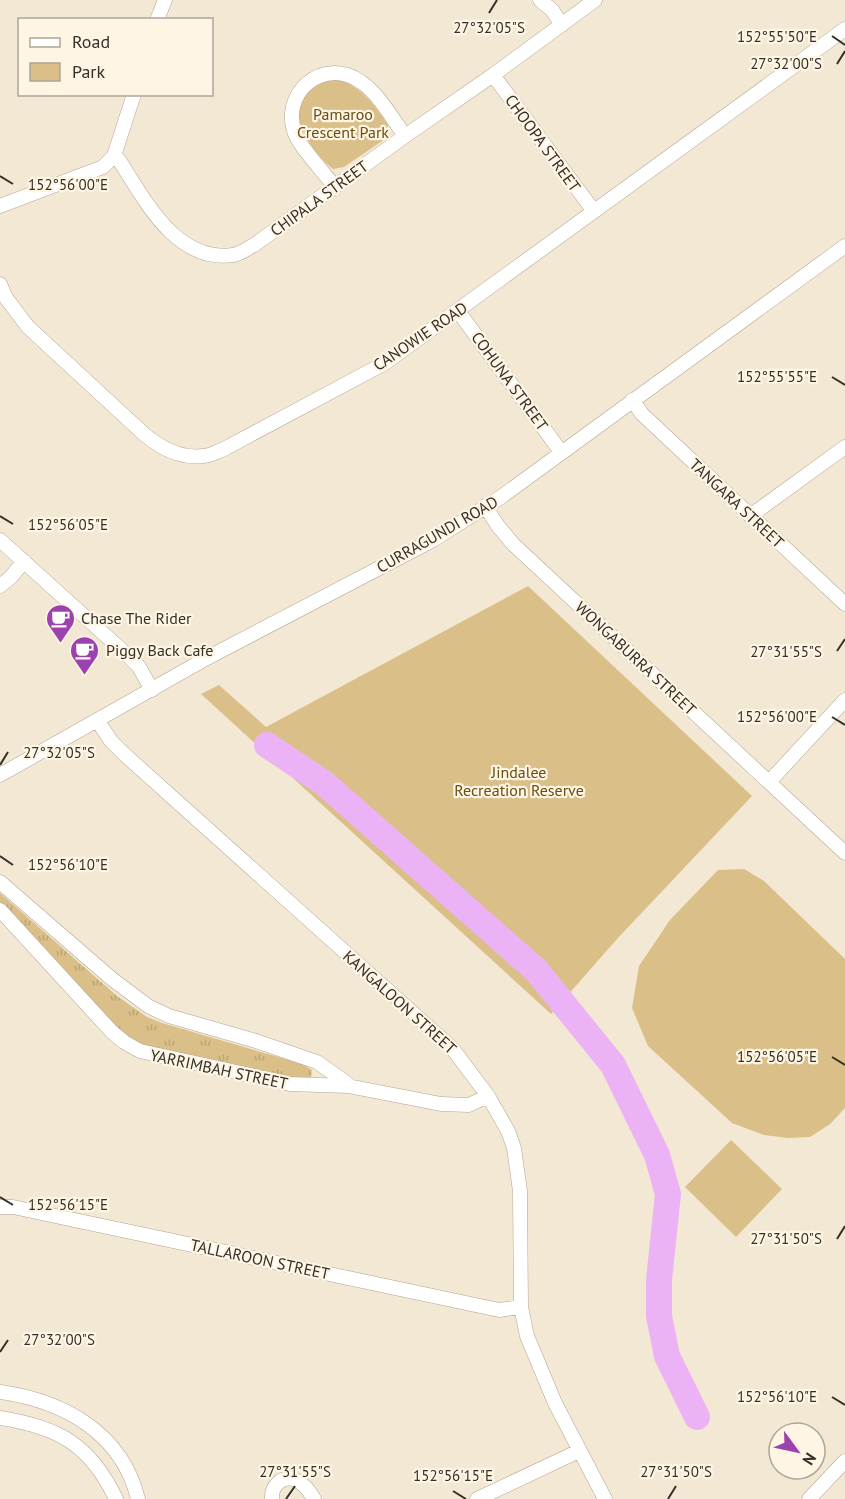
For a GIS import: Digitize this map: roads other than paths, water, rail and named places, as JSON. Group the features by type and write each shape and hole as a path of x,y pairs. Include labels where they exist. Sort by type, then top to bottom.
{"street":[{"path":"158,18 165,0"},
{"path":"540,0 552,10 562,25"},
{"name":"CHIPALA STREET","path":"114,156 119,160 160,223 170,232 196,250 212,254 235,255 254,245 494,75 595,0"},
{"name":"CANOWIE ROAD","path":"0,284 3,299 28,327 145,435 159,446 177,454 204,456 222,450 385,363 845,29"},
{"path":"335,187 296,137 292,108 297,94 318,75 331,72 346,74 361,82 373,93 405,136"},
{"name":"CHOOPA STREET","path":"494,75 593,210"},
{"path":"0,206 103,167 114,156 133,96"},
{"name":"CURRAGUNDI ROAD","path":"0,775 207,658 432,540 485,507 845,246"},
{"name":"COHUNA STREET","path":"458,311 561,452"},
{"name":"TANGARA STREET","path":"633,400 642,414 845,604"},
{"path":"750,516 845,447"},
{"name":"WONGABURRA STREET","path":"485,507 513,544 845,853"},
{"path":"0,540 139,666 152,690"},
{"path":"0,586 24,561"},
{"path":"768,782 845,700"},
{"name":"KANGALOON STREET","path":"97,720 111,741 124,754 452,1048 488,1096 508,1131 516,1154 520,1191 521,1307 527,1336 555,1403 604,1499"},
{"name":"YARRIMBAH STREET","path":"0,882 112,980 148,1006 169,1016 256,1041 317,1062 337,1078 355,1087"},
{"name":"YARRIMBAH STREET","path":"0,910 105,1025 120,1040 135,1049 290,1084 355,1087 458,1106 473,1104 488,1096"},
{"name":"TALLAROON STREET","path":"0,1207 13,1207 499,1310 521,1307"},
{"path":"0,1392 53,1404 88,1424 109,1442 127,1468 138,1499"},
{"path":"0,1418 43,1426 67,1438 91,1460 107,1480 116,1499"},
{"path":"477,1499 579,1450"},
{"path":"809,1499 845,1461"},
{"path":"272,1499 274,1487 279,1481 288,1478 302,1484 314,1499"}],"waterway":[{"path":"267,745 324,783 536,970 613,1065 657,1155 668,1194 659,1280 659,1316 667,1356 697,1417"}],"place":[{"name":"Chase The Rider","path":"60,644"},
{"name":"Piggy Back Cafe","path":"85,676"}],"park label":[{"name":"Pamaroo Crescent Park","path":"343,123"},
{"name":"Jindalee Recreation Reserve","path":"519,781"}]}
